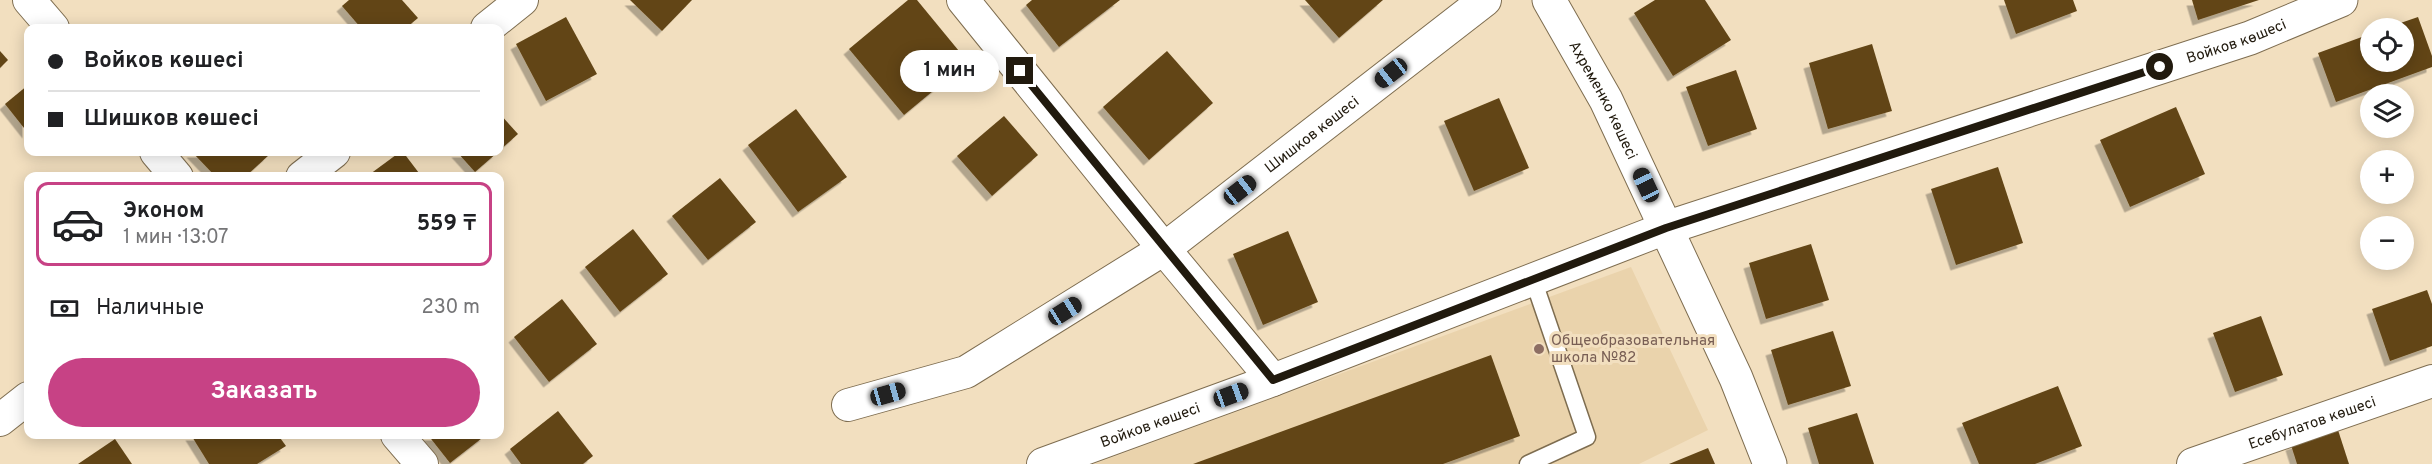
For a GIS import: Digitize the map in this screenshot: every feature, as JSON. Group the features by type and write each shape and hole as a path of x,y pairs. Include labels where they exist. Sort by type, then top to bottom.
{"street":[{"path":"29,0 50,24"},
{"path":"492,24 522,0"},
{"path":"963,0 1273,380"},
{"name":"Шишков көшесі","path":"848,405 966,372 1164,249 1485,0"},
{"name":"Ахременко көшесі","path":"1549,0 1606,100 1736,378 1770,464"},
{"name":"Войков көшесі","path":"1043,464 1273,380 1666,228 2250,38 2340,0"},
{"path":"159,156 173,172"},
{"path":"308,172 329,156"},
{"name":"Есебулатов көшесі","path":"2193,464 2432,381"},
{"path":"0,420 24,401"},
{"path":"400,439 422,464"}],"lane":[{"path":"1528,464 1587,437 1533,279"}],"shaded area":[{"name":"Общеобразовательная школа №82","path":"1631,267 1708,430 1639,464 1094,464"}],"building":[{"path":"349,0 402,0 418,18 411,24 358,24 342,6"},
{"path":"630,0 692,0 662,31"},
{"path":"908,0 917,0 968,62 904,115 849,49"},
{"path":"1032,0 1120,0 1059,47 1026,5"},
{"path":"1305,0 1383,0 1339,38"},
{"path":"1655,0 1705,0 1731,40 1673,76 1634,13"},
{"path":"2004,0 2073,0 2077,11 2016,34"},
{"path":"2192,0 2259,0 2198,20"},
{"path":"566,17 597,74 546,101 516,44"},
{"path":"2418,17 2432,56 2432,67 2385,84 2360,84 2360,93 2336,102 2318,53 2360,38 2360,72 2414,72 2414,18"},
{"path":"1872,44 1892,111 1828,129 1809,63"},
{"path":"0,51 8,60 0,68"},
{"path":"1167,51 1213,103 1149,160 1103,107"},
{"path":"1736,70 1757,129 1708,146 1686,87"},
{"path":"24,88 24,128 5,104"},
{"path":"1499,98 1529,168 1474,191 1444,121"},
{"path":"2176,107 2205,174 2130,207 2100,140"},
{"path":"796,109 847,177 798,212 748,145"},
{"path":"1004,116 1038,155 992,196 957,156"},
{"path":"504,118 518,134 504,146"},
{"path":"196,156 268,156 250,172 211,172"},
{"path":"395,156 406,156 418,172 373,172"},
{"path":"461,156 493,156 475,172"},
{"path":"1998,167 2023,243 1956,265 1931,189"},
{"path":"720,178 756,222 708,260 672,216"},
{"path":"633,229 668,274 620,312 585,267"},
{"path":"1288,231 1318,302 1263,325 1233,254"},
{"path":"1811,244 1829,300 1766,319 1749,263"},
{"path":"2427,290 2432,304 2432,346 2390,361 2372,309"},
{"path":"562,299 597,344 549,382 514,337"},
{"path":"2261,316 2283,375 2235,392 2213,333"},
{"path":"1833,331 1851,386 1788,405 1771,350"},
{"path":"1491,355 1520,436 1443,464 1193,464"},
{"path":"2058,386 2082,446 2035,464 1979,464 1962,423"},
{"path":"558,411 593,456 583,464 521,464 510,449"},
{"path":"1857,413 1874,464 1819,464 1808,428"},
{"path":"2338,430 2349,464 2297,464 2291,445"},
{"path":"115,439 132,464 78,464"},
{"path":"193,439 281,439 286,446 257,464 209,464"},
{"path":"431,439 481,439 450,463"},
{"path":"1708,448 1715,464 1669,464"}],"place":[{"name":"Общеобразовательная школа №82","path":"1539,349"}],"route":[{"path":"1020,71 1273,380 1666,228 2160,67"}]}
